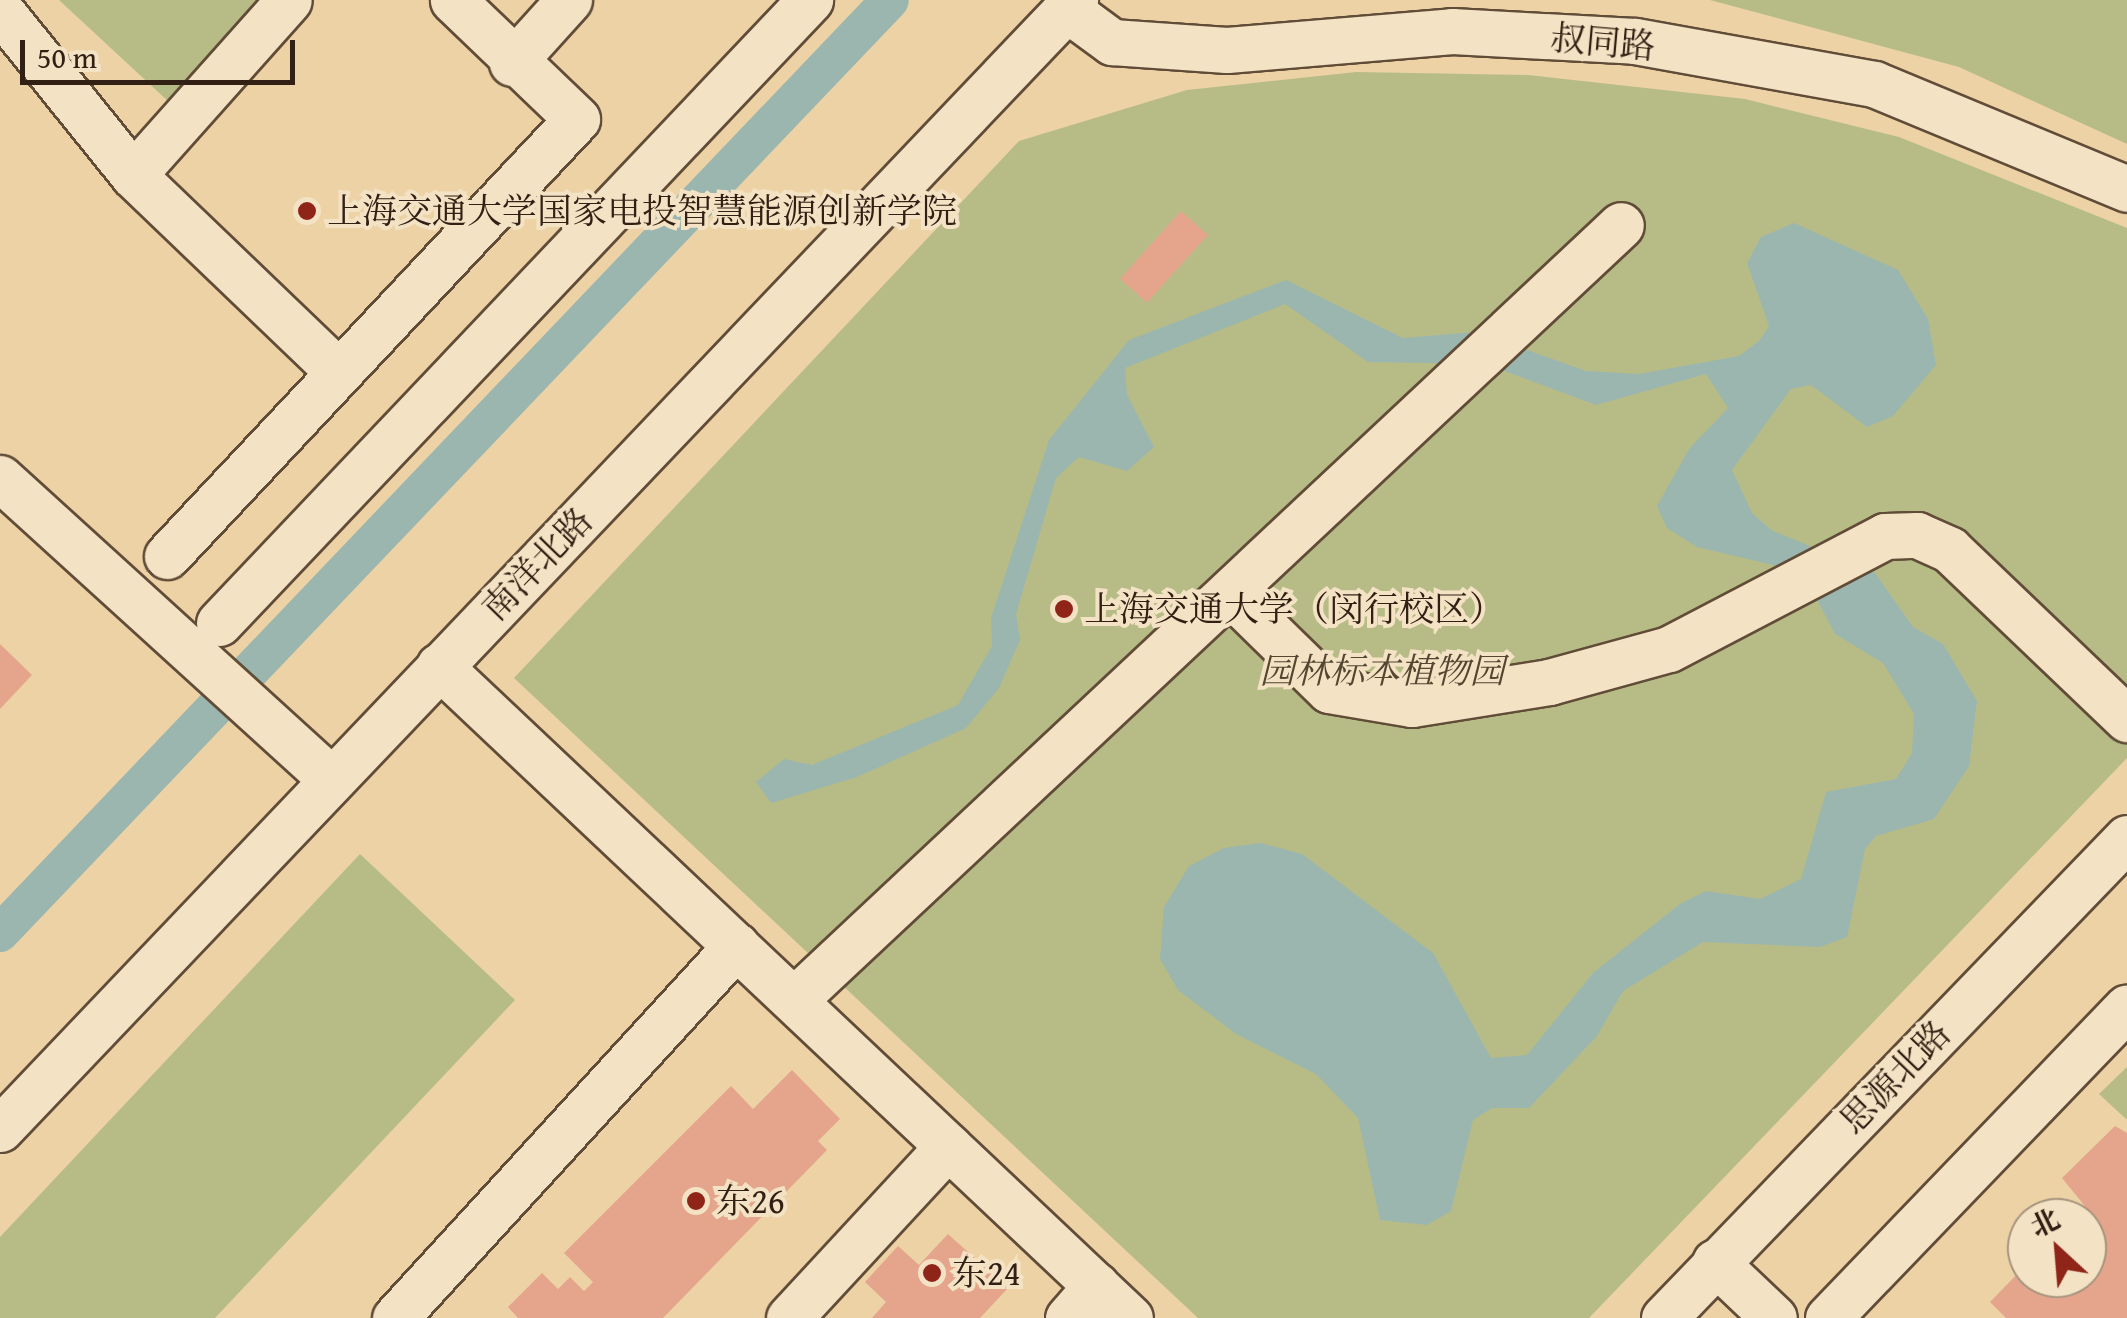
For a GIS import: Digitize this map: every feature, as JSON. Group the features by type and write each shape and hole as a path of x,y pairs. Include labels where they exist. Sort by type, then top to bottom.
{"street":[{"path":"133,176 290,0"},
{"path":"166,556 336,370 577,119 512,62 453,0"},
{"path":"512,62 569,0"},
{"path":"219,623 810,0"},
{"name":"叔同路","path":"1071,4 1112,42 1227,50 1452,31 1635,41 1874,84 2127,189"},
{"name":"南洋北路","path":"0,1129 1071,4"},
{"path":"0,10 133,176 336,370"},
{"path":"794,1000 1621,225"},
{"path":"0,478 331,779"},
{"path":"1231,594 1329,690 1379,704 1549,682 1669,648 1853,553 1901,536 1950,550 2127,719"},
{"path":"440,666 948,1146 1082,1302 1130,1318"},
{"name":"思源北路","path":"1664,1318 2127,838"},
{"path":"415,1311 736,946"},
{"path":"1828,1318 2127,1007"},
{"path":"790,1318 948,1146"},
{"path":"1715,1262 1774,1318"}],"green space":[{"path":"59,0 266,0 170,103"},
{"path":"1710,0 2127,0 2127,144 1959,67"},
{"name":"园林标本植物园","path":"1356,72 1528,75 1745,99 1899,137 2127,228 2127,758 1589,1318 1198,1318 514,678 1019,141 1187,90"},
{"path":"360,854 515,1000 215,1318 0,1318 0,1237"},
{"path":"2127,1067 2127,1119 2126,1119 2099,1094"}],"water":[{"path":"1794,223 1898,270 1928,319 1936,365 1893,416 1867,427 1811,385 1791,389 1732,470 1752,513 1771,530 1875,573 1913,627 1943,644 1977,701 1969,766 1934,819 1876,836 1865,849 1847,937 1820,947 1703,942 1623,991 1597,1036 1529,1108 1492,1108 1473,1120 1451,1211 1427,1225 1380,1220 1358,1118 1316,1074 1236,1034 1178,990 1160,959 1164,907 1189,866 1224,848 1260,843 1302,854 1433,953 1491,1058 1527,1055 1593,973 1680,904 1706,891 1760,899 1801,879 1826,792 1896,779 1912,753 1914,714 1883,663 1835,634 1815,596 1777,566 1697,547 1667,528 1657,506 1689,449 1728,408 1706,374 1596,405 1486,364 1368,362 1285,304 1125,368 1127,395 1154,447 1127,471 1079,457 1056,478 1016,614 1020,640 999,688 966,728 857,777 771,803 756,782 784,759 812,765 958,705 992,646 991,618 1049,440 1129,340 1286,280 1403,338 1476,332 1586,371 1639,374 1739,356 1760,340 1769,326 1747,263 1761,237"}],"building":[{"path":"1181,211 1208,235 1147,303 1120,279"},
{"path":"0,644 32,675 0,709"},
{"name":"东26","path":"792,1070 840,1119 818,1141 827,1150 663,1318 518,1318 508,1307 542,1273 558,1289 570,1277 584,1291 593,1282 564,1253 731,1086 753,1109"},
{"path":"2115,1126 2127,1133 2127,1318 2006,1318 1990,1302 2007,1285 2007,1298 2107,1298 2107,1198 2078,1198 2062,1178"},
{"name":"东24","path":"948,1234 1008,1288 980,1318 872,1318 886,1302 865,1282 898,1246 919,1265"}],"waterway":[{"path":"0,933 890,0"}],"place":[{"name":"上海交通大学国家电投智慧能源创新学院","path":"307,211"},
{"name":"上海交通大学（闵行校区）","path":"1064,609"},
{"name":"东26","path":"696,1201"},
{"name":"东24","path":"932,1273"}]}
